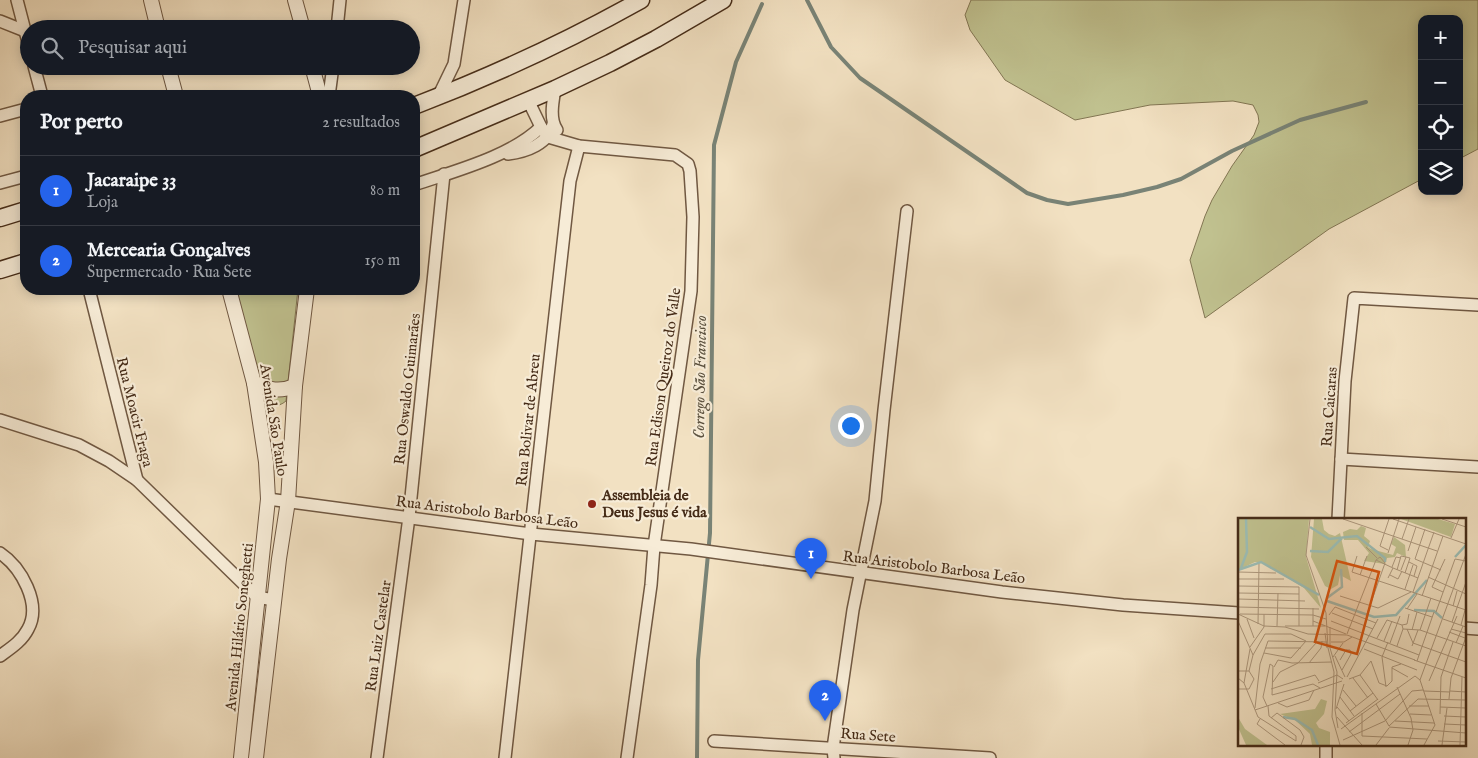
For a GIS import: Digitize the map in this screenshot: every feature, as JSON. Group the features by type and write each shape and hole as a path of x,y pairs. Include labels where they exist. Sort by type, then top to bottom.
{"main road":[{"path":"420,104 481,80 554,46 641,0"},
{"path":"420,146 555,89 641,47 723,0"},
{"path":"0,218 20,212"},
{"path":"0,270 20,264"}],"street":[{"path":"17,0 22,20"},
{"path":"151,0 156,20"},
{"path":"295,0 301,20"},
{"path":"338,20 340,0"},
{"path":"438,97 454,64 464,0"},
{"path":"0,20 20,29"},
{"path":"36,75 40,90"},
{"path":"170,75 174,90"},
{"path":"314,75 318,90"},
{"path":"331,90 333,75"},
{"path":"420,183 498,154 530,137 544,132 551,132 555,89"},
{"path":"528,100 544,132 577,146"},
{"path":"0,116 20,111"},
{"path":"553,124 558,131 577,146"},
{"name":"Rua Edison Queiroz do Valle","path":"577,146 675,155 688,164 690,171 693,217 691,291 654,546 651,584 627,758"},
{"name":"Rua Bolivar de Abreu","path":"505,758 570,181 577,146"},
{"name":"Rua Oswaldo Guimarães","path":"410,517 444,174"},
{"path":"0,183 20,178"},
{"path":"834,753 853,610 875,501 908,211"},
{"name":"Rua Moacir Fraga","path":"91,295 137,480 257,597"},
{"name":"Avenida São Paulo","path":"231,295 254,383 266,462 268,499"},
{"name":"Avenida Hilário Soneghetti","path":"256,758 274,600 288,501 295,386 306,295"},
{"name":"Rua Caicaras","path":"1338,518 1346,381 1354,298 1478,305"},
{"path":"254,383 268,389 277,390 295,386"},
{"path":"0,420 79,446 137,480"},
{"path":"1341,460 1478,467"},
{"name":"Rua Aristobolo Barbosa Leão","path":"268,499 531,534 691,549 1002,592 1238,613"},
{"name":"Avenida Hilário Soneghetti","path":"241,758 268,499"},
{"name":"Rua Luiz Castelar","path":"377,758 410,517"},
{"path":"0,553 7,558 22,576 30,592 32,608 29,628 16,645 0,656"},
{"path":"257,597 274,600"},
{"path":"244,730 259,732"},
{"name":"Rua Sete","path":"714,741 834,753 990,758"}],"green space":[{"path":"971,0 1478,0 1478,149 1463,157 1463,15 1418,15 1418,181 1329,229 1205,318 1190,260 1212,200 1232,166 1254,135 1259,122 1253,105 1233,101 1150,105 1075,120 1005,80 970,30 965,15"},
{"path":"236,295 297,295 286,401 276,406 264,402"}],"waterway":[{"path":"807,0 831,47 860,78 1027,193 1047,200 1068,204 1123,195 1181,179 1232,151 1300,120 1366,102"},
{"name":"Corrego São Francisco","path":"697,758 698,660 710,533 714,145 736,62 762,4"}],"place":[{"name":"Assembleia de Deus Jesus é vida","path":"592,504"},
{"name":"Jacaraipe 33","path":"811,579"},
{"name":"Mercearia Gonçalves","path":"825,721"}]}
